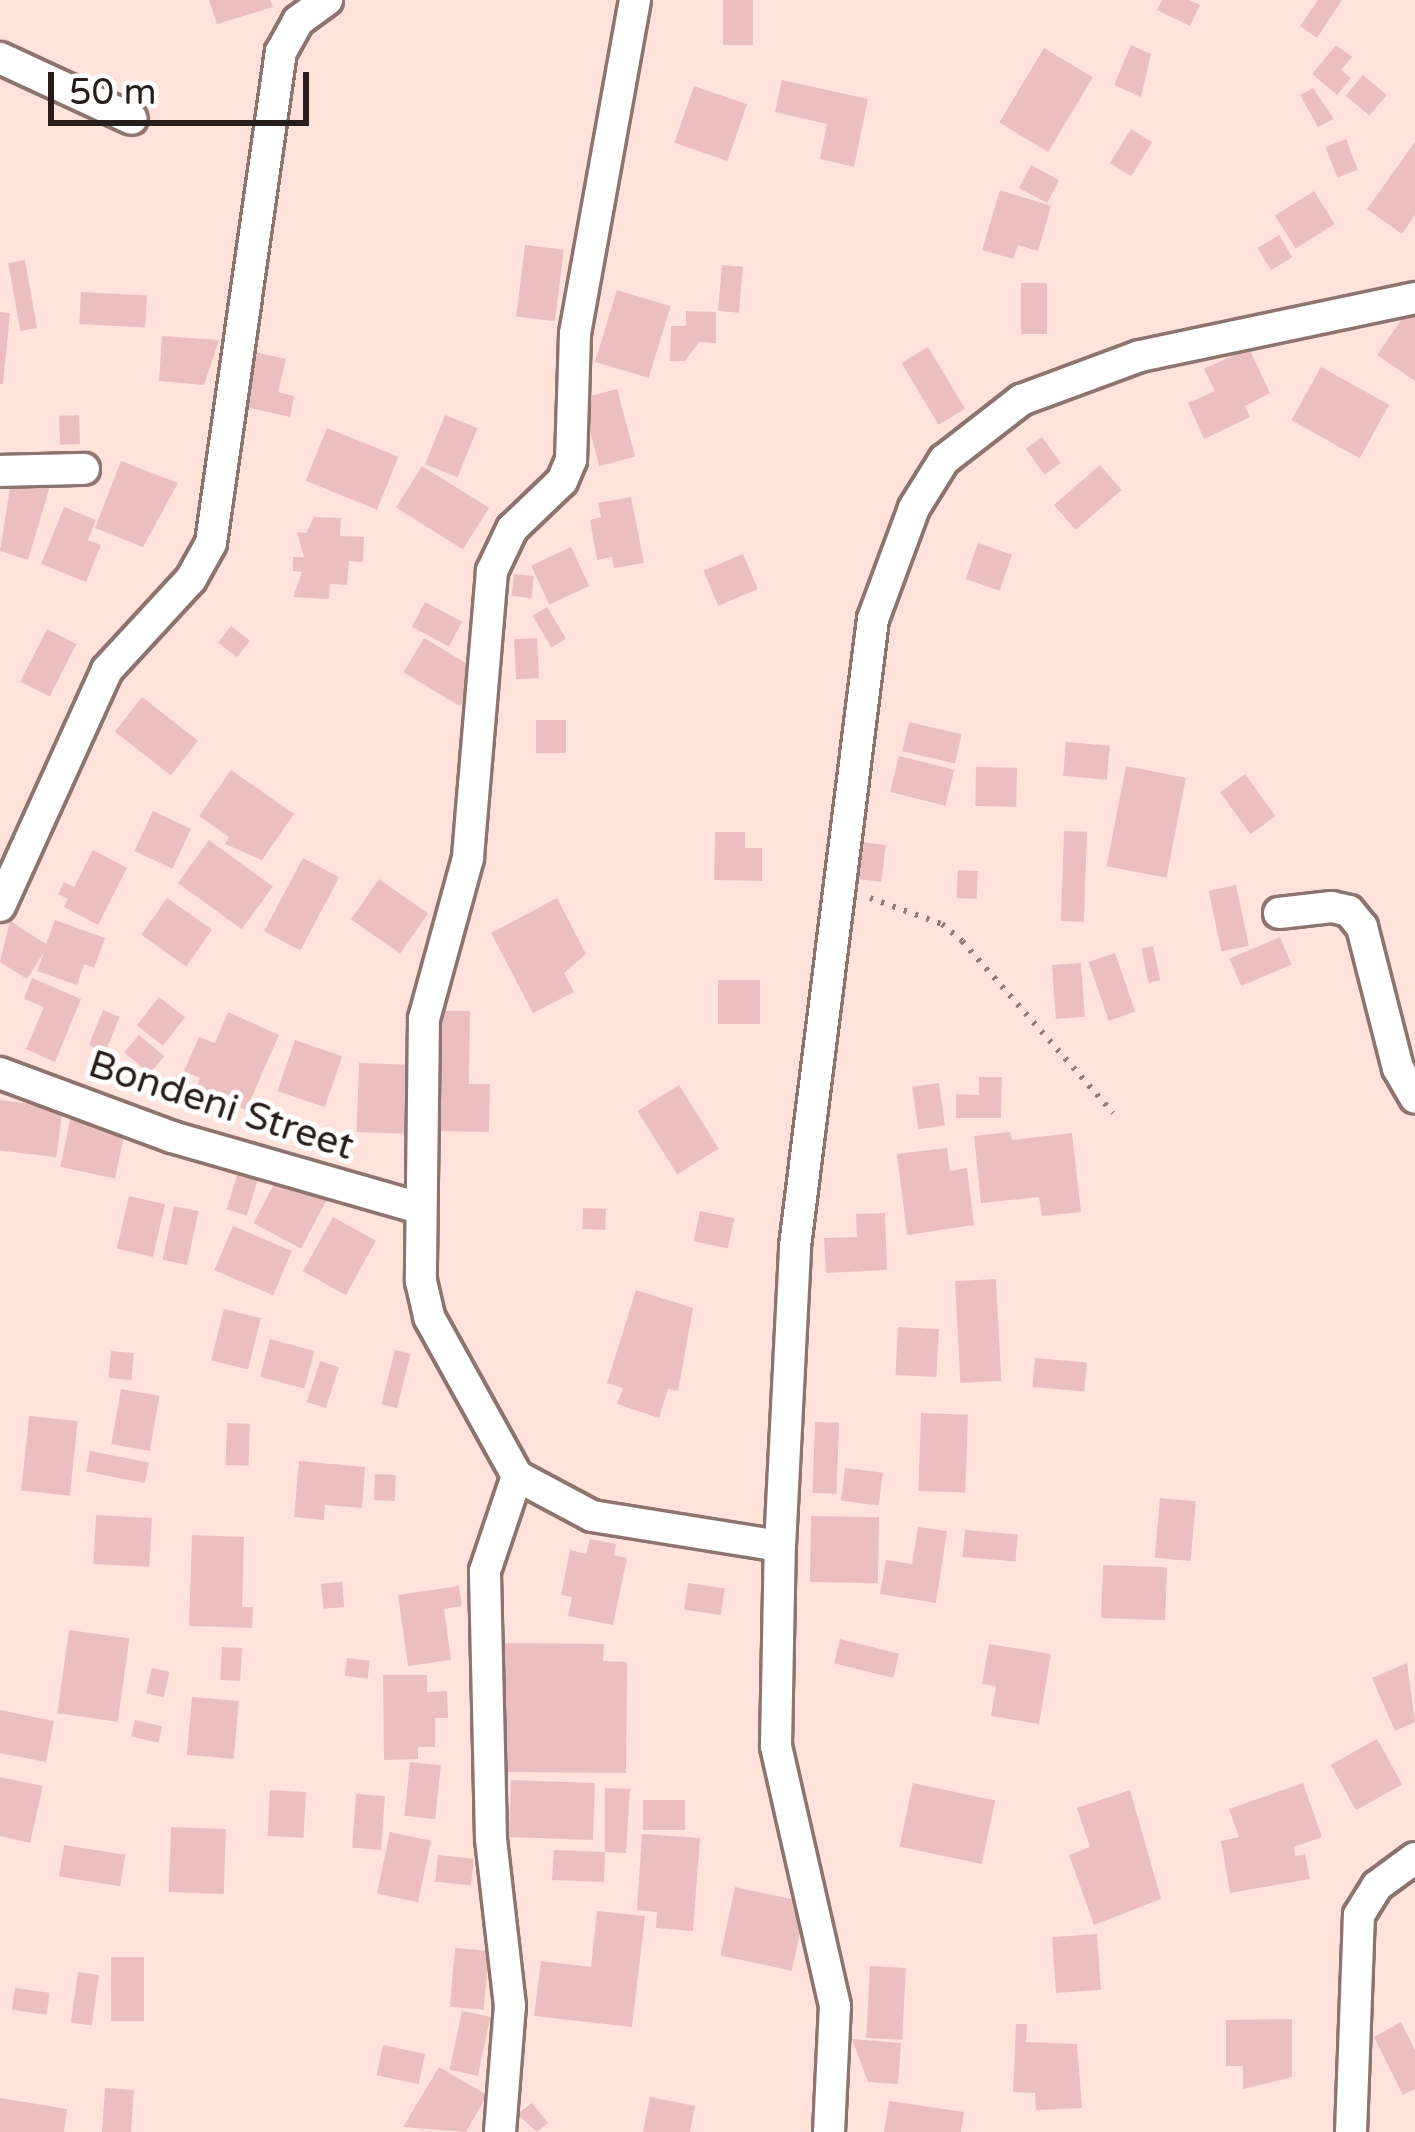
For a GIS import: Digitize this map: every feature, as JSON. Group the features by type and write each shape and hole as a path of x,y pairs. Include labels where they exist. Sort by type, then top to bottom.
{"street":[{"path":"0,906 107,670 191,579 212,543 280,52 300,11 327,0"},
{"path":"635,0 575,334 571,460 562,481 512,529 492,571 468,859 424,1019 419,1208 429,1316 517,1476 592,1516 780,1546"},
{"path":"0,58 133,119"},
{"path":"829,2132 835,2006 776,1746 780,1546 795,1246 872,619 914,508 944,460 1021,400 1066,379 1253,327 1415,298"},
{"path":"0,470 84,469"},
{"path":"1279,913 1332,907 1349,911 1362,927 1398,1068 1415,1098"},
{"name":"Bondeni Street","path":"0,1073 172,1137 419,1208"},
{"path":"500,2132 511,2025 491,1838 485,1571 517,1476"},
{"path":"1351,2132 1359,1915 1377,1886 1415,1858"}],"path":[{"path":"838,887 942,924 1113,1112"}],"building":[{"path":"209,0 270,0 273,7 217,24"},
{"path":"723,0 753,0 753,45 723,45"},
{"path":"1162,0 1200,5 1190,26 1157,10"},
{"path":"1318,0 1342,0 1317,38 1300,26"},
{"path":"1131,45 1151,54 1141,97 1114,85"},
{"path":"1336,45 1352,57 1341,70 1351,78 1337,95 1312,74"},
{"path":"1044,48 1093,77 1048,152 999,123"},
{"path":"1363,75 1387,95 1369,116 1346,96"},
{"path":"782,80 868,99 854,167 820,159 827,124 775,112"},
{"path":"694,86 747,104 727,161 674,143"},
{"path":"1313,88 1334,119 1318,127 1300,95"},
{"path":"1131,129 1152,142 1131,176 1110,163"},
{"path":"1346,139 1358,170 1337,178 1325,147"},
{"path":"1415,142 1415,215 1402,234 1367,209"},
{"path":"1031,165 1059,180 1047,203 1019,188"},
{"path":"1000,190 1051,206 1038,251 1018,245 1013,259 982,250"},
{"path":"1314,191 1335,224 1296,248 1275,215"},
{"path":"1279,235 1292,257 1271,270 1258,248"},
{"path":"525,245 564,250 555,321 516,316"},
{"path":"25,260 37,328 20,331 8,263"},
{"path":"722,265 743,267 739,313 718,311"},
{"path":"1021,283 1047,283 1047,334 1021,334"},
{"path":"617,290 671,306 649,378 595,362"},
{"path":"81,292 147,295 145,327 79,324"},
{"path":"1415,300 1415,381 1377,355"},
{"path":"686,311 716,312 716,343 699,342 685,361 670,361 671,326 686,326"},
{"path":"0,312 10,313 3,384 0,384"},
{"path":"162,336 219,340 204,385 159,381"},
{"path":"928,347 965,409 939,425 901,363"},
{"path":"1249,348 1270,393 1245,406 1250,417 1204,439 1188,403 1215,391 1204,369"},
{"path":"255,352 286,359 278,392 294,396 290,417 242,406"},
{"path":"1321,367 1389,405 1360,458 1291,420"},
{"path":"617,389 635,457 599,466 581,399"},
{"path":"79,415 80,444 60,445 59,416"},
{"path":"445,415 477,428 458,477 425,464"},
{"path":"327,428 398,457 377,510 306,481"},
{"path":"1042,437 1061,463 1045,475 1026,449"},
{"path":"121,461 178,483 143,547 95,528"},
{"path":"1100,465 1122,490 1076,530 1054,505"},
{"path":"422,466 489,508 463,549 396,508"},
{"path":"12,475 50,486 28,560 0,551"},
{"path":"631,497 644,563 614,568 612,557 597,560 590,520 601,517 598,503"},
{"path":"64,507 96,520 88,540 101,545 86,582 41,564"},
{"path":"314,517 341,518 340,536 364,537 363,562 349,561 347,585 330,584 329,599 293,597 302,572 293,571 293,557 304,557 297,532 306,533"},
{"path":"978,543 1012,555 1000,591 966,579"},
{"path":"571,547 589,586 549,605 531,566"},
{"path":"743,554 758,589 718,606 703,571"},
{"path":"514,574 534,576 532,598 512,596"},
{"path":"425,602 462,622 449,646 412,627"},
{"path":"547,607 566,639 551,647 532,616"},
{"path":"231,626 250,641 237,657 218,643"},
{"path":"47,629 76,644 50,697 20,682"},
{"path":"424,638 481,672 460,706 403,672"},
{"path":"537,638 539,678 516,679 514,639"},
{"path":"142,697 198,741 171,775 115,732"},
{"path":"536,720 566,720 566,753 536,753"},
{"path":"909,722 962,734 955,763 902,751"},
{"path":"1066,742 1110,746 1107,780 1063,776"},
{"path":"899,756 954,770 945,806 890,792"},
{"path":"1126,766 1186,778 1166,878 1107,866"},
{"path":"976,767 1017,768 1016,807 975,806"},
{"path":"231,770 294,814 262,860 225,844 229,837 199,816"},
{"path":"1245,774 1276,816 1250,834 1220,792"},
{"path":"153,811 191,829 172,869 134,851"},
{"path":"1064,831 1087,832 1084,922 1061,921"},
{"path":"715,832 745,832 745,848 762,848 762,881 714,880"},
{"path":"209,840 273,886 242,929 178,883"},
{"path":"861,842 886,845 881,882 856,879"},
{"path":"93,850 127,868 98,925 64,907 68,899 58,894 64,882 74,887"},
{"path":"303,858 339,877 300,951 264,931"},
{"path":"958,870 978,871 977,899 957,898"},
{"path":"379,879 428,913 400,954 351,919"},
{"path":"1236,885 1249,946 1222,951 1209,891"},
{"path":"167,898 212,930 186,966 141,935"},
{"path":"557,898 586,954 564,973 574,992 533,1013 491,933"},
{"path":"55,920 105,938 94,968 84,964 77,985 37,971 44,952 27,979 0,962 10,921 46,944"},
{"path":"1280,937 1292,965 1241,986 1229,958"},
{"path":"1153,946 1160,980 1149,983 1141,948"},
{"path":"1115,953 1135,1012 1109,1021 1089,962"},
{"path":"1081,963 1085,1017 1056,1019 1052,965"},
{"path":"32,978 81,999 55,1062 26,1049 44,1007 24,999"},
{"path":"718,980 760,980 760,1024 718,1024"},
{"path":"159,997 185,1017 163,1046 137,1025"},
{"path":"103,1010 120,1017 105,1052 89,1045"},
{"path":"440,1011 470,1011 469,1084 490,1084 489,1132 437,1131"},
{"path":"228,1012 279,1035 246,1110 196,1088 200,1078 184,1071 199,1037 215,1043"},
{"path":"139,1035 164,1056 149,1074 124,1053"},
{"path":"295,1040 342,1056 325,1107 277,1091"},
{"path":"359,1063 410,1065 408,1134 357,1132"},
{"path":"979,1077 1002,1077 1001,1118 956,1118 956,1094 979,1095"},
{"path":"939,1083 945,1126 918,1129 912,1087"},
{"path":"679,1085 719,1149 677,1175 637,1111"},
{"path":"0,1100 63,1108 56,1157 0,1150"},
{"path":"71,1116 126,1128 115,1179 60,1167"},
{"path":"1010,1132 1012,1140 1072,1133 1081,1212 1042,1216 1039,1197 981,1203 974,1136"},
{"path":"947,1148 950,1171 967,1168 974,1225 907,1235 897,1154"},
{"path":"281,1171 329,1196 301,1248 253,1223"},
{"path":"238,1172 258,1178 247,1215 227,1209"},
{"path":"129,1196 165,1204 153,1257 117,1249"},
{"path":"174,1206 198,1211 187,1265 163,1260"},
{"path":"583,1208 606,1209 605,1230 582,1229"},
{"path":"700,1211 734,1218 728,1249 694,1241"},
{"path":"885,1213 887,1270 826,1273 824,1238 857,1237 856,1214"},
{"path":"333,1217 376,1241 346,1295 303,1271"},
{"path":"233,1226 292,1251 273,1295 214,1270"},
{"path":"996,1279 1001,1381 960,1383 955,1281"},
{"path":"636,1290 693,1308 678,1391 668,1389 659,1418 617,1404 623,1388 607,1383"},
{"path":"224,1309 261,1318 248,1370 211,1360"},
{"path":"898,1327 939,1329 936,1377 895,1375"},
{"path":"270,1339 314,1351 304,1389 260,1377"},
{"path":"395,1350 411,1354 397,1408 381,1404"},
{"path":"111,1351 134,1353 132,1380 109,1378"},
{"path":"1035,1358 1087,1363 1084,1391 1032,1387"},
{"path":"320,1361 339,1367 326,1408 307,1402"},
{"path":"121,1389 159,1396 150,1451 111,1444"},
{"path":"921,1413 968,1415 965,1493 918,1491"},
{"path":"29,1416 78,1421 70,1496 21,1491"},
{"path":"815,1422 839,1423 837,1494 813,1493"},
{"path":"227,1423 250,1424 249,1466 226,1465"},
{"path":"90,1451 149,1462 145,1483 86,1472"},
{"path":"299,1461 365,1467 362,1508 325,1505 324,1520 294,1517"},
{"path":"845,1468 883,1473 879,1505 841,1501"},
{"path":"375,1474 396,1475 395,1501 374,1500"},
{"path":"1160,1498 1196,1501 1191,1561 1155,1558"},
{"path":"96,1515 152,1518 149,1567 93,1564"},
{"path":"811,1516 879,1517 878,1583 810,1582"},
{"path":"918,1527 947,1531 936,1603 880,1594 886,1560 912,1564"},
{"path":"965,1530 1018,1535 1015,1562 963,1557"},
{"path":"192,1535 244,1537 242,1607 253,1607 252,1628 189,1626"},
{"path":"590,1539 616,1544 614,1555 627,1558 613,1625 568,1616 572,1597 561,1595 570,1550 586,1554"},
{"path":"1103,1565 1167,1567 1165,1620 1101,1618"},
{"path":"342,1582 344,1607 323,1609 321,1584"},
{"path":"688,1583 725,1588 721,1615 684,1610"},
{"path":"459,1586 462,1606 444,1609 451,1660 408,1666 398,1595"},
{"path":"69,1630 129,1638 118,1722 57,1713"},
{"path":"840,1639 899,1654 893,1678 834,1663"},
{"path":"503,1643 604,1644 603,1661 627,1662 626,1773 501,1772"},
{"path":"989,1644 1051,1654 1039,1724 991,1716 996,1686 982,1684"},
{"path":"222,1647 242,1648 240,1681 220,1680"},
{"path":"347,1658 370,1661 368,1679 345,1676"},
{"path":"1407,1663 1415,1722 1395,1731 1372,1678"},
{"path":"152,1668 170,1672 164,1697 146,1693"},
{"path":"383,1675 427,1675 427,1692 447,1691 448,1718 435,1718 435,1747 418,1747 418,1759 384,1760"},
{"path":"192,1697 239,1701 234,1759 187,1755"},
{"path":"0,1710 54,1721 46,1762 0,1753"},
{"path":"135,1720 162,1726 158,1743 131,1737"},
{"path":"1377,1739 1402,1784 1356,1810 1331,1765"},
{"path":"410,1762 441,1765 435,1819 404,1816"},
{"path":"0,1777 43,1786 30,1843 0,1836"},
{"path":"511,1780 595,1783 593,1840 509,1837"},
{"path":"913,1783 995,1800 982,1864 899,1847"},
{"path":"1303,1783 1322,1837 1294,1847 1295,1856 1305,1854 1310,1879 1230,1893 1221,1841 1239,1837 1229,1809"},
{"path":"605,1788 630,1789 626,1853 605,1852"},
{"path":"270,1790 306,1792 304,1838 268,1836"},
{"path":"1130,1790 1161,1899 1094,1925 1069,1855 1090,1847 1077,1808"},
{"path":"356,1794 385,1796 381,1850 352,1848"},
{"path":"643,1800 685,1800 685,1830 643,1830"},
{"path":"171,1827 226,1829 224,1894 169,1892"},
{"path":"390,1832 431,1841 418,1902 377,1894"},
{"path":"642,1834 700,1838 693,1931 656,1928 657,1912 637,1910"},
{"path":"64,1845 125,1855 120,1886 59,1877"},
{"path":"554,1850 605,1852 604,1882 552,1880"},
{"path":"438,1855 474,1859 471,1886 435,1882"},
{"path":"735,1887 806,1902 792,1971 720,1955"},
{"path":"597,1911 645,1916 632,2027 534,2016 541,1961 591,1967"},
{"path":"1097,1934 1101,1990 1056,1993 1052,1937"},
{"path":"455,1948 489,1951 484,2010 450,2007"},
{"path":"111,1957 144,1957 144,2021 111,2021"},
{"path":"870,1966 906,1968 902,2040 866,2038"},
{"path":"78,1972 99,1975 92,2025 71,2023"},
{"path":"15,1988 50,1993 47,2015 12,2010"},
{"path":"462,2011 490,2017 478,2076 450,2070"},
{"path":"1292,2019 1292,2077 1243,2089 1243,2066 1226,2066 1226,2020"},
{"path":"1401,2022 1415,2050 1415,2089 1403,2095 1374,2037"},
{"path":"1016,2024 1027,2024 1026,2042 1077,2044 1082,2108 1036,2110 1035,2093 1013,2092"},
{"path":"852,2039 901,2043 898,2084 868,2082"},
{"path":"383,2045 425,2054 419,2084 377,2075"},
{"path":"439,2067 487,2095 466,2132 403,2127"},
{"path":"105,2088 134,2090 131,2132 102,2132"},
{"path":"650,2097 695,2106 690,2132 643,2132"},
{"path":"0,2098 67,2109 64,2132 0,2132"},
{"path":"889,2101 964,2112 961,2132 884,2132"},
{"path":"532,2103 548,2123 537,2132 517,2114"}]}
